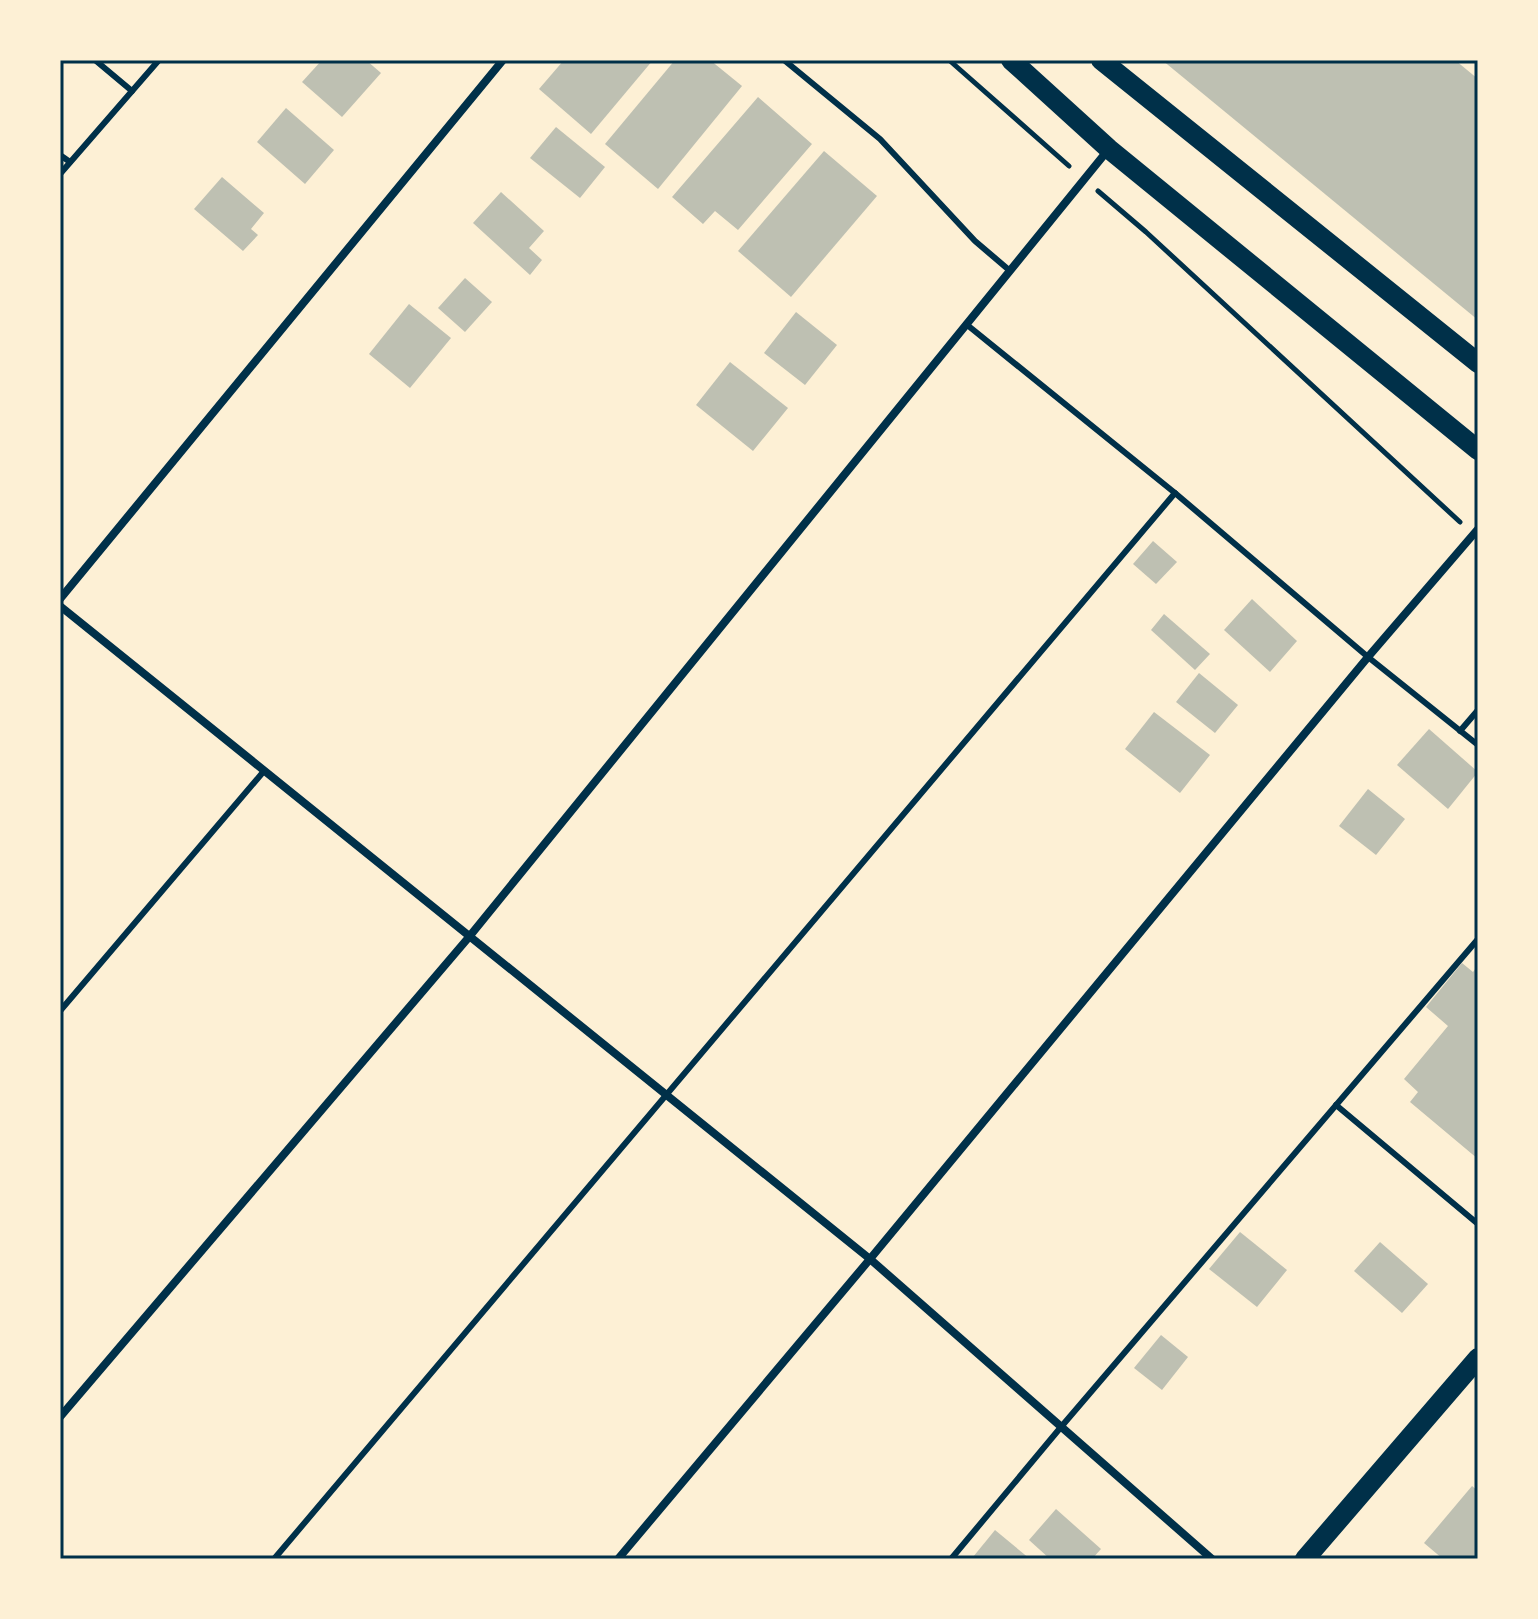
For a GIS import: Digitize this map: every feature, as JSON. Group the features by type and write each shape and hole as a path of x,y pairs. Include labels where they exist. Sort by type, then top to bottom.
{"main road":[{"path":"1011,60 1109,149 1478,450"},
{"path":"1101,60 1478,363"},
{"path":"1305,1559 1478,1358"}],"street":[{"path":"60,599 503,60"},
{"path":"60,1417 469,937 1109,149"},
{"path":"618,1559 1368,657 1476,532"},
{"path":"60,606 870,1259 1212,1559"}],"lane":[{"path":"95,60 132,91"},
{"path":"60,174 159,60"},
{"path":"784,60 880,139 975,241 1009,270"},
{"path":"60,155 70,162"},
{"path":"966,324 1478,745"},
{"path":"274,1559 1175,493"},
{"path":"1460,731 1478,710"},
{"path":"60,1011 264,771"},
{"path":"951,1559 1478,939"},
{"path":"1336,1105 1478,1224"}],"path":[{"path":"949,60 1146,232 1476,532"}],"building":[{"path":"322,60 366,60 381,73 342,117 302,82"},
{"path":"564,60 653,60 591,134 539,89"},
{"path":"675,60 710,60 742,86 658,189 605,144"},
{"path":"1162,60 1455,60 1478,79 1478,320"},
{"path":"758,97 812,144 738,230 715,211 703,224 672,197"},
{"path":"286,108 334,150 305,184 257,142"},
{"path":"556,127 605,167 580,198 530,158"},
{"path":"824,151 877,196 791,297 738,251"},
{"path":"222,177 264,213 251,229 258,235 243,251 194,209"},
{"path":"501,192 544,231 529,248 542,260 530,275 473,223"},
{"path":"465,278 492,302 465,332 438,308"},
{"path":"409,304 451,338 410,388 369,354"},
{"path":"796,312 837,345 805,385 764,353"},
{"path":"730,362 788,408 753,451 696,405"},
{"path":"1153,541 1177,562 1156,584 1133,564"},
{"path":"1252,599 1297,641 1270,672 1224,630"},
{"path":"1164,614 1210,654 1195,670 1151,630"},
{"path":"1199,673 1238,705 1215,733 1176,702"},
{"path":"1154,712 1210,755 1180,793 1125,749"},
{"path":"1429,729 1478,772 1448,809 1397,765"},
{"path":"1368,789 1405,819 1376,855 1339,826"},
{"path":"1462,963 1473,972 1478,965 1478,1159 1410,1102 1418,1092 1404,1079 1448,1026 1426,1007"},
{"path":"1240,1232 1287,1270 1257,1307 1209,1269"},
{"path":"1380,1242 1428,1284 1402,1313 1354,1271"},
{"path":"1161,1335 1188,1357 1162,1390 1134,1368"},
{"path":"1472,1486 1478,1491 1478,1559 1443,1559 1424,1543"},
{"path":"1056,1509 1101,1549 1092,1559 1050,1559 1029,1540"},
{"path":"995,1530 1030,1559 973,1557"}]}
